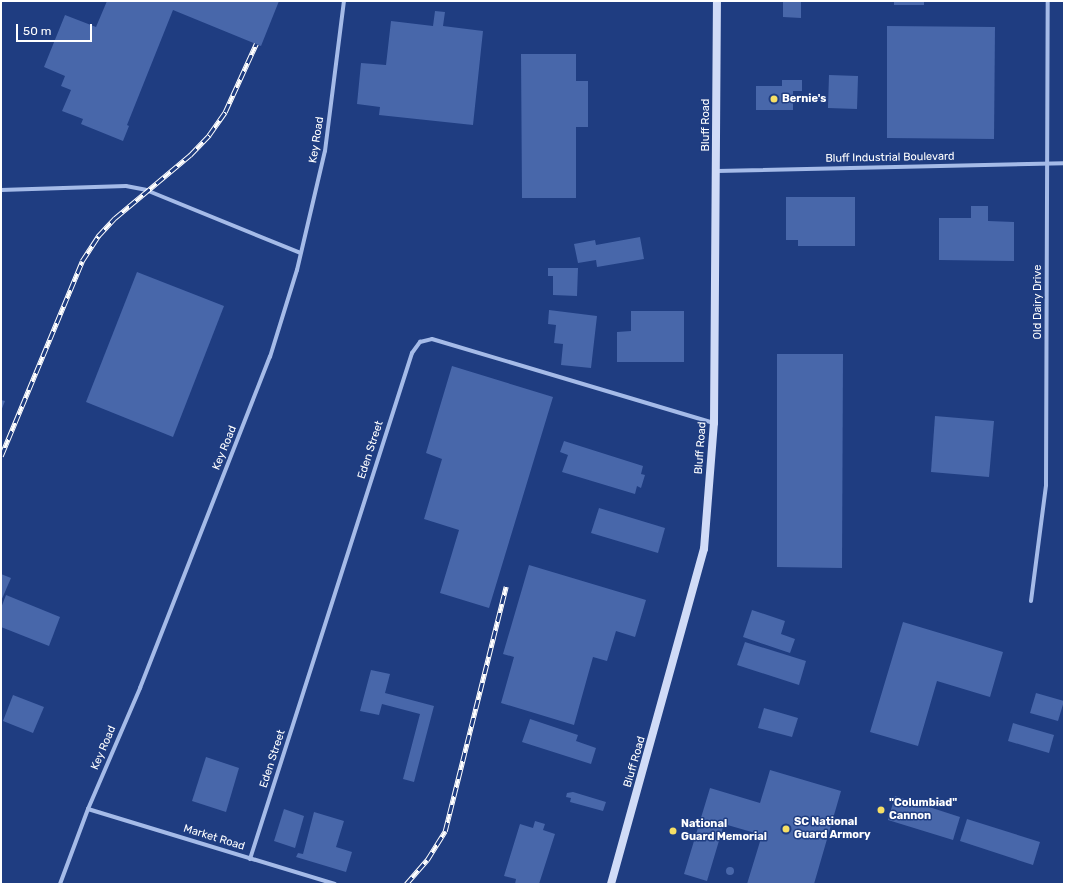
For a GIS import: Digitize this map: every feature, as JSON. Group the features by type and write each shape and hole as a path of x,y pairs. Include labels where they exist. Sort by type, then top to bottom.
{"main road":[{"name":"Bluff Road","path":"611,884 704,549 714,423 717,171 717,1"}],"street":[{"name":"Key Road","path":"60,884 88,809 140,688 270,358 300,253 325,151 344,1"},
{"name":"Old Dairy Drive","path":"1031,601 1046,485 1048,1"},
{"name":"Bluff Industrial Boulevard","path":"717,171 1064,163"},
{"path":"1,190 126,186 146,190 300,253"},
{"name":"Eden Street","path":"250,859 412,353 420,342 432,339 714,423"},
{"name":"Market Road","path":"88,809 336,884"}],"building":[{"path":"107,1 279,1 261,46 173,10 127,125 129,126 123,141 81,124 83,119 62,111 71,90 61,86 65,76 44,67 65,15 96,27"},
{"path":"783,1 801,1 801,18 783,17"},
{"path":"894,1 924,1 924,5 894,5"},
{"path":"435,11 445,12 443,26 483,31 473,125 379,115 380,107 357,104 361,63 386,65 391,21 433,26"},
{"path":"887,26 995,27 994,139 887,138"},
{"path":"521,54 576,54 576,81 588,81 588,127 576,127 576,198 522,198"},
{"path":"829,75 858,76 857,109 828,108"},
{"path":"782,80 802,80 802,91 793,91 793,110 756,110 756,86 782,86"},
{"path":"786,197 855,197 855,246 798,246 798,240 786,240"},
{"path":"971,206 988,206 988,221 1014,222 1014,261 939,260 939,218 971,218"},
{"path":"640,237 644,259 597,267 596,260 578,263 574,244 595,240 596,245"},
{"path":"548,268 578,268 577,296 553,295 553,276 548,276"},
{"path":"137,272 224,306 173,437 86,402"},
{"path":"549,310 597,316 591,368 561,365 563,344 554,343 556,325 548,324"},
{"path":"631,311 684,311 684,362 617,362 617,332 631,331"},
{"path":"777,354 843,354 842,568 777,567"},
{"path":"452,366 553,397 489,608 440,593 459,530 424,519 442,459 426,453"},
{"path":"1,400 5,401 1,411"},
{"path":"935,416 994,421 989,477 931,472"},
{"path":"564,441 643,466 641,474 645,475 641,488 637,486 635,494 562,472 568,455 560,452"},
{"path":"599,508 665,528 658,553 591,533"},
{"path":"529,565 646,600 635,637 616,631 607,661 593,657 574,725 501,703 514,657 503,654"},
{"path":"1,574 11,578 1,601"},
{"path":"6,595 60,617 49,646 1,627 1,608"},
{"path":"752,610 785,621 781,634 795,639 790,653 743,637"},
{"path":"903,622 1003,652 990,697 937,681 918,746 870,732"},
{"path":"745,642 806,661 799,685 737,665"},
{"path":"371,670 390,674 385,693 434,706 414,782 403,779 420,714 382,704 379,715 360,711"},
{"path":"1036,693 1064,701 1058,721 1030,713"},
{"path":"13,695 44,707 33,733 3,721"},
{"path":"764,708 798,718 792,737 758,728"},
{"path":"530,719 578,735 576,741 596,748 591,764 522,742"},
{"path":"1013,723 1054,735 1049,753 1008,741"},
{"path":"206,757 239,768 226,812 192,801"},
{"name":"SC National Guard Armory","path":"770,770 841,791 814,884 747,884 762,835 724,824 707,881 684,874 710,788 760,803"},
{"path":"573,792 606,802 603,811 570,802 571,798 566,797 567,793"},
{"path":"895,796 960,817 953,840 888,820"},
{"path":"284,809 304,816 295,848 274,841"},
{"path":"314,812 344,821 336,847 352,852 346,872 296,857 298,853 303,854"},
{"path":"967,819 1040,842 1033,865 960,841"},
{"path":"535,821 545,824 543,830 555,834 539,884 515,884 516,879 504,876 520,824 533,828"},
{"path":"730,867 733,868 733,874 730,875 727,874 726,871 727,868"}],"railway":[{"path":"1,456 82,261 98,236 115,218 190,155 209,135 225,112 256,44"},
{"path":"406,884 427,860 445,831 506,586"}],"place":[{"name":"Bernie's","path":"774,99"},
{"name":"\"Columbiad\" Cannon","path":"881,810"},
{"name":"SC National Guard Armory","path":"786,829"},
{"name":"National Guard Memorial","path":"673,831"}]}
